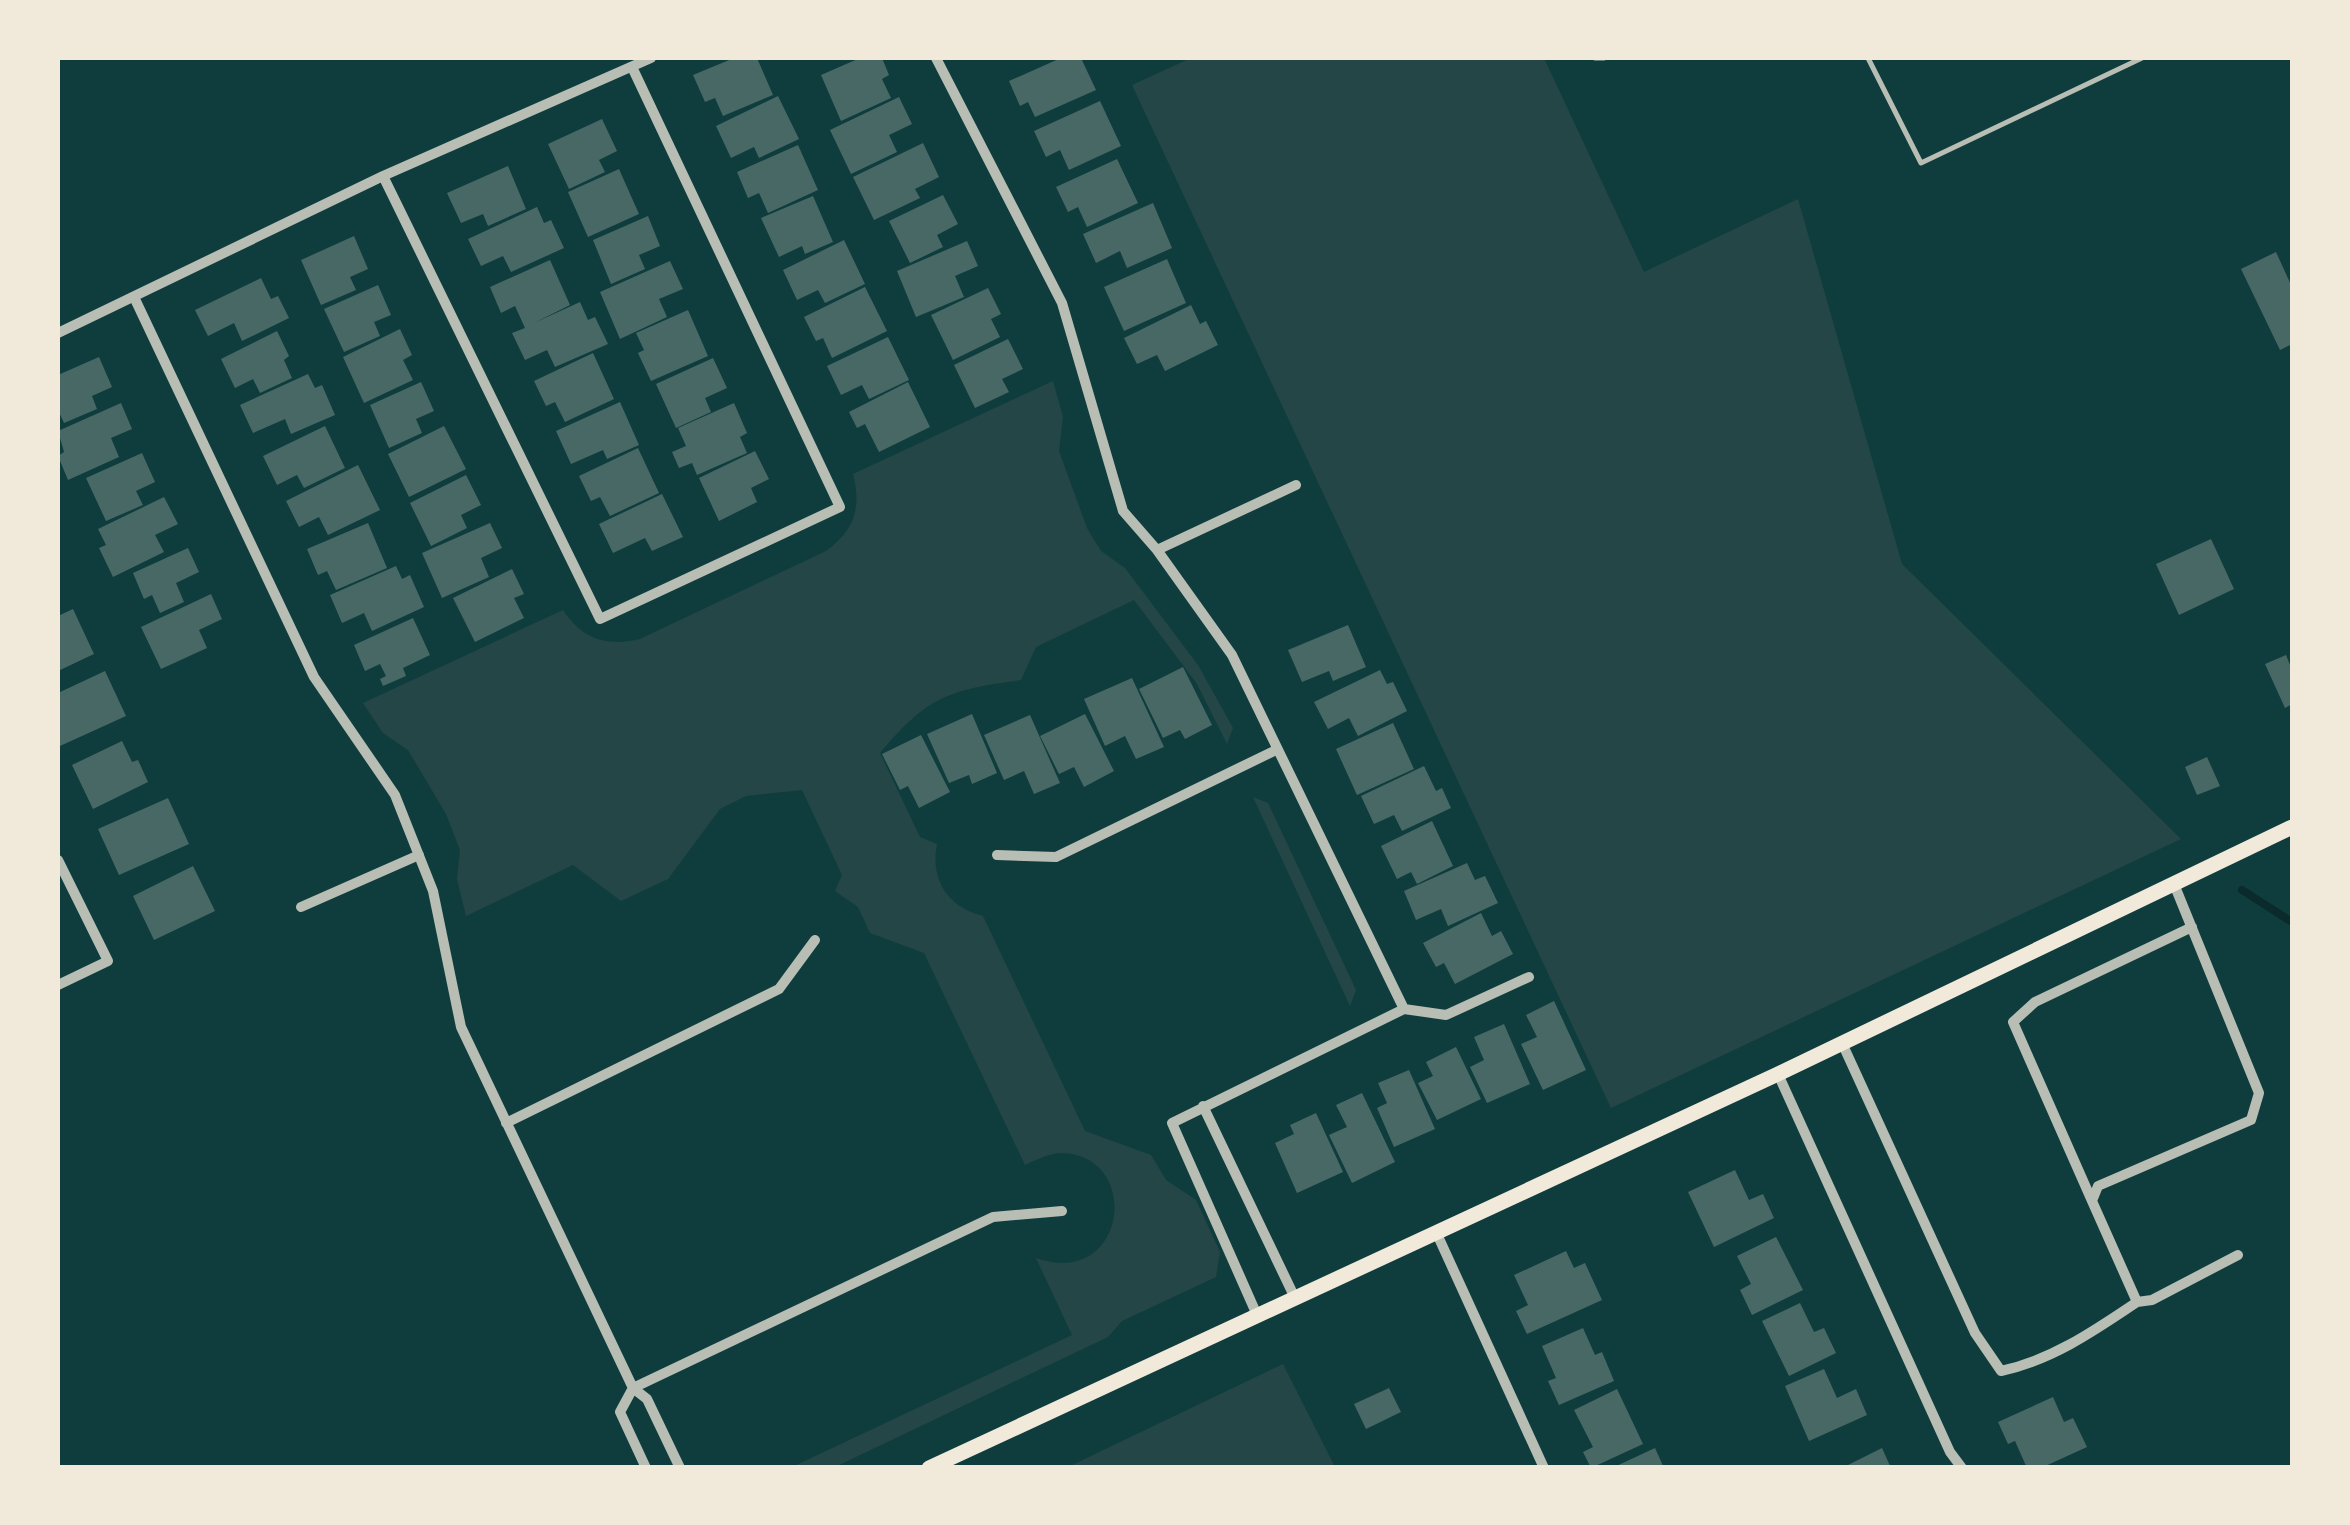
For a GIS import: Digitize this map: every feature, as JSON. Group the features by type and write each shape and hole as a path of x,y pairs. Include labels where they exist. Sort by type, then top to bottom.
{"main road":[{"path":"929,1468 1842,1044 2292,827"}],"street":[{"path":"58,333 383,176 651,58"},
{"path":"936,58 1062,303 1122,511 1157,550 1232,654 1404,1009"},
{"path":"383,176 600,619 840,506 632,67"},
{"path":"134,297 314,677 395,795 433,891 461,1027 633,1388 647,1399 680,1468"},
{"path":"1157,550 1296,485"},
{"path":"997,856 1056,856 1276,750"},
{"path":"301,907 420,855"},
{"path":"58,860 108,961 58,985"},
{"path":"2092,1201 2098,1186 2251,1120 2259,1093 2174,884"},
{"path":"2137,1302 2014,1022 2035,1002 2192,927"},
{"path":"506,1123 779,989 815,940"},
{"path":"1257,1315 1172,1123 1404,1009 1446,1015 1529,977"},
{"path":"1842,1044 1976,1334 2000,1371 2032,1364 2137,1302 2152,1300 2238,1255"},
{"path":"1778,1074 1950,1452 1962,1468"},
{"path":"1203,1106 1296,1298"},
{"path":"646,1468 620,1412 633,1388 993,1217 1062,1211"},
{"path":"1437,1234 1544,1468"}],"lane":[{"path":"1596,58 1604,58"},
{"path":"1868,58 1921,163 2142,58"}],"shaded area":[{"path":"1191,58 1544,58 1644,272 1798,199 1902,564 2181,839 1611,1108 1132,85"},
{"path":"1053,381 1063,417 1059,451 1087,528 1101,551 1125,568 1198,665 1233,728 1227,744 1197,684 1134,600 1036,647 1021,680 957,692 926,707 880,753 920,837 937,844 936,869 944,890 960,906 983,916 1085,1131 1151,1155 1166,1180 1196,1200 1220,1252 1216,1277 1122,1321 1108,1337 835,1467 792,1467 1072,1335 1036,1258 1066,1263 1090,1256 1105,1240 1114,1219 1114,1196 1105,1175 1088,1160 1062,1153 1025,1165 924,953 870,933 858,907 835,891 842,875 802,790 746,796 720,809 668,879 621,901 573,865 466,916 457,879 460,850 446,814 408,750 383,733 363,703 563,610 578,628 596,638 616,642 640,639 826,551 843,535 853,518 857,498 853,474"},
{"path":"1253,797 1268,803 1356,990 1350,1006"},
{"path":"1283,1364 1335,1467 1068,1467"}],"building":[{"path":"734,58 757,58 773,95 723,116 715,98 705,102 693,75"},
{"path":"860,58 882,58 889,75 882,79 891,98 841,121 821,75"},
{"path":"1061,58 1081,58 1096,90 1035,117 1028,102 1020,106 1009,81"},
{"path":"778,96 799,139 759,158 754,147 731,158 716,126"},
{"path":"899,97 912,124 889,135 897,152 851,174 830,130"},
{"path":"1100,101 1121,146 1069,170 1060,150 1046,157 1034,131"},
{"path":"602,119 617,151 599,160 605,172 569,189 548,144"},
{"path":"923,143 939,177 915,189 920,198 874,220 853,177"},
{"path":"798,145 818,190 768,213 759,193 748,198 737,172"},
{"path":"1117,159 1138,203 1087,227 1078,207 1068,212 1056,187"},
{"path":"508,166 526,209 488,226 483,214 461,223 447,193"},
{"path":"619,169 639,214 588,237 568,192"},
{"path":"943,195 958,224 937,235 943,247 910,263 889,221"},
{"path":"813,196 833,242 805,254 802,246 779,257 761,218"},
{"path":"1153,203 1172,248 1127,268 1120,251 1096,263 1083,234"},
{"path":"537,207 544,223 551,220 564,248 511,272 503,256 481,266 468,239"},
{"path":"648,216 660,246 639,255 645,269 611,284 593,240"},
{"path":"354,236 368,269 350,277 356,290 321,305 301,260"},
{"path":"844,240 865,284 825,303 818,290 797,300 783,270"},
{"path":"967,241 978,266 955,276 964,297 916,317 897,271"},
{"path":"2276,252 2292,287 2292,344 2280,350 2241,269"},
{"path":"1167,259 1186,303 1124,331 1104,287"},
{"path":"550,260 570,305 534,323 580,302 588,320 595,317 608,344 555,367 547,350 525,360 512,333 525,328 515,306 501,313 490,287"},
{"path":"670,261 683,289 659,299 667,317 620,339 600,292"},
{"path":"261,278 271,299 278,296 289,318 242,341 234,323 208,336 195,310"},
{"path":"378,285 391,315 374,322 380,336 344,352 324,309"},
{"path":"865,287 887,331 832,358 823,338 816,341 804,317"},
{"path":"988,288 1001,314 991,319 1000,337 953,360 931,315"},
{"path":"1191,305 1200,324 1206,321 1218,345 1165,371 1157,355 1137,364 1124,338"},
{"path":"688,310 708,356 651,381 638,353 644,350 636,333"},
{"path":"400,329 412,355 403,360 413,380 364,403 343,357"},
{"path":"277,331 289,356 284,360 292,378 260,393 253,379 235,388 221,359"},
{"path":"888,337 909,380 869,399 862,385 841,395 827,366"},
{"path":"1008,339 1023,369 1002,379 1009,392 975,408 954,365"},
{"path":"593,353 614,399 565,422 555,402 546,406 534,381"},
{"path":"99,357 112,387 92,396 97,409 64,423 58,410 58,375"},
{"path":"713,358 727,388 705,398 711,412 676,428 656,384"},
{"path":"308,374 315,388 322,385 335,415 291,434 285,419 253,433 240,405"},
{"path":"421,382 434,411 416,419 422,433 389,448 370,405"},
{"path":"908,382 930,427 879,452 865,424 857,428 849,412"},
{"path":"620,402 639,445 607,459 603,450 571,464 556,431"},
{"path":"121,403 132,429 111,438 119,457 68,480 58,456 64,452 58,431"},
{"path":"734,403 747,433 740,437 747,453 697,475 692,463 679,468 672,452 686,446 678,428"},
{"path":"325,426 345,468 304,488 297,475 277,485 263,456"},
{"path":"444,426 466,469 409,497 388,454"},
{"path":"638,448 659,493 610,516 600,497 591,501 579,476"},
{"path":"755,451 769,479 751,488 757,502 719,521 699,478"},
{"path":"142,453 155,482 136,491 143,505 106,521 86,478"},
{"path":"358,465 380,510 328,535 319,517 299,527 286,501"},
{"path":"466,475 481,505 461,515 467,528 431,546 410,503"},
{"path":"662,494 683,537 652,551 645,538 613,553 599,524"},
{"path":"164,497 178,524 155,535 164,552 113,577 99,548 106,545 98,529"},
{"path":"368,523 387,568 336,590 327,571 318,575 307,549"},
{"path":"490,523 502,548 481,558 489,577 442,598 422,553"},
{"path":"2211,539 2234,589 2179,615 2156,564"},
{"path":"188,548 199,572 176,583 184,602 160,613 152,595 144,599 133,573"},
{"path":"396,566 402,579 410,575 424,607 372,631 364,613 342,623 330,595"},
{"path":"512,569 524,594 514,598 524,618 475,642 453,598"},
{"path":"211,594 222,619 199,630 207,648 161,669 141,627"},
{"path":"73,609 94,654 58,671 58,616"},
{"path":"413,618 430,655 403,668 406,676 383,686 380,679 386,676 380,664 365,671 354,645"},
{"path":"1348,625 1366,667 1333,681 1329,671 1302,682 1288,650"},
{"path":"2286,655 2292,670 2292,704 2285,708 2265,664"},
{"path":"1183,667 1212,725 1185,739 1180,730 1163,738 1139,689"},
{"path":"1380,670 1387,684 1393,682 1407,711 1358,736 1349,718 1328,729 1314,702"},
{"path":"105,671 126,716 60,746 58,693"},
{"path":"1132,678 1164,747 1136,759 1125,736 1105,746 1084,699"},
{"path":"972,714 997,773 972,784 969,775 949,783 927,734"},
{"path":"1085,714 1114,771 1084,787 1074,767 1059,774 1040,736"},
{"path":"1030,715 1060,783 1034,794 1024,771 1004,780 984,735"},
{"path":"1393,723 1414,769 1357,795 1336,749"},
{"path":"921,735 950,792 919,808 908,786 900,790 882,754"},
{"path":"122,741 132,762 138,760 148,782 93,809 72,765"},
{"path":"2207,757 2220,786 2197,795 2185,767"},
{"path":"1424,766 1436,791 1442,788 1451,808 1402,831 1394,815 1374,824 1361,796"},
{"path":"168,798 189,844 119,875 98,829"},
{"path":"1432,821 1453,866 1417,884 1411,872 1397,879 1381,846"},
{"path":"1467,863 1475,880 1485,876 1498,903 1448,926 1441,909 1416,920 1404,891"},
{"path":"193,866 215,911 154,940 133,896"},
{"path":"1481,913 1492,936 1501,931 1513,954 1455,984 1444,963 1436,967 1423,943"},
{"path":"1554,1001 1586,1070 1543,1090 1521,1044 1537,1037 1526,1015"},
{"path":"1504,1024 1530,1084 1487,1103 1470,1067 1484,1060 1474,1037"},
{"path":"1456,1047 1481,1099 1437,1120 1418,1083 1433,1076 1426,1062"},
{"path":"1409,1070 1435,1129 1394,1147 1377,1108 1387,1103 1378,1083"},
{"path":"1362,1093 1395,1162 1352,1183 1329,1135 1347,1127 1336,1105"},
{"path":"1316,1113 1343,1172 1297,1193 1275,1143 1294,1134 1290,1125"},
{"path":"1735,1170 1749,1200 1763,1194 1774,1218 1714,1247 1688,1192"},
{"path":"1776,1237 1803,1290 1752,1315 1740,1290 1751,1284 1737,1256"},
{"path":"1566,1251 1574,1268 1585,1263 1602,1300 1527,1334 1516,1311 1528,1305 1514,1275"},
{"path":"1800,1303 1814,1332 1824,1328 1836,1353 1789,1376 1762,1321"},
{"path":"1583,1328 1595,1355 1602,1352 1614,1381 1559,1405 1548,1381 1556,1378 1542,1346"},
{"path":"1824,1369 1837,1398 1856,1389 1867,1415 1809,1441 1785,1386"},
{"path":"1389,1388 1401,1412 1366,1429 1354,1404"},
{"path":"1617,1389 1643,1444 1591,1468 1583,1452 1593,1447 1574,1410"},
{"path":"2053,1397 2064,1422 2073,1418 2087,1447 2041,1468 2027,1468 2015,1441 2008,1444 1998,1422"},
{"path":"1655,1448 1664,1468 1612,1468"},
{"path":"1882,1448 1891,1468 1842,1468"}],"waterway":[{"path":"2242,890 2292,922"}]}
